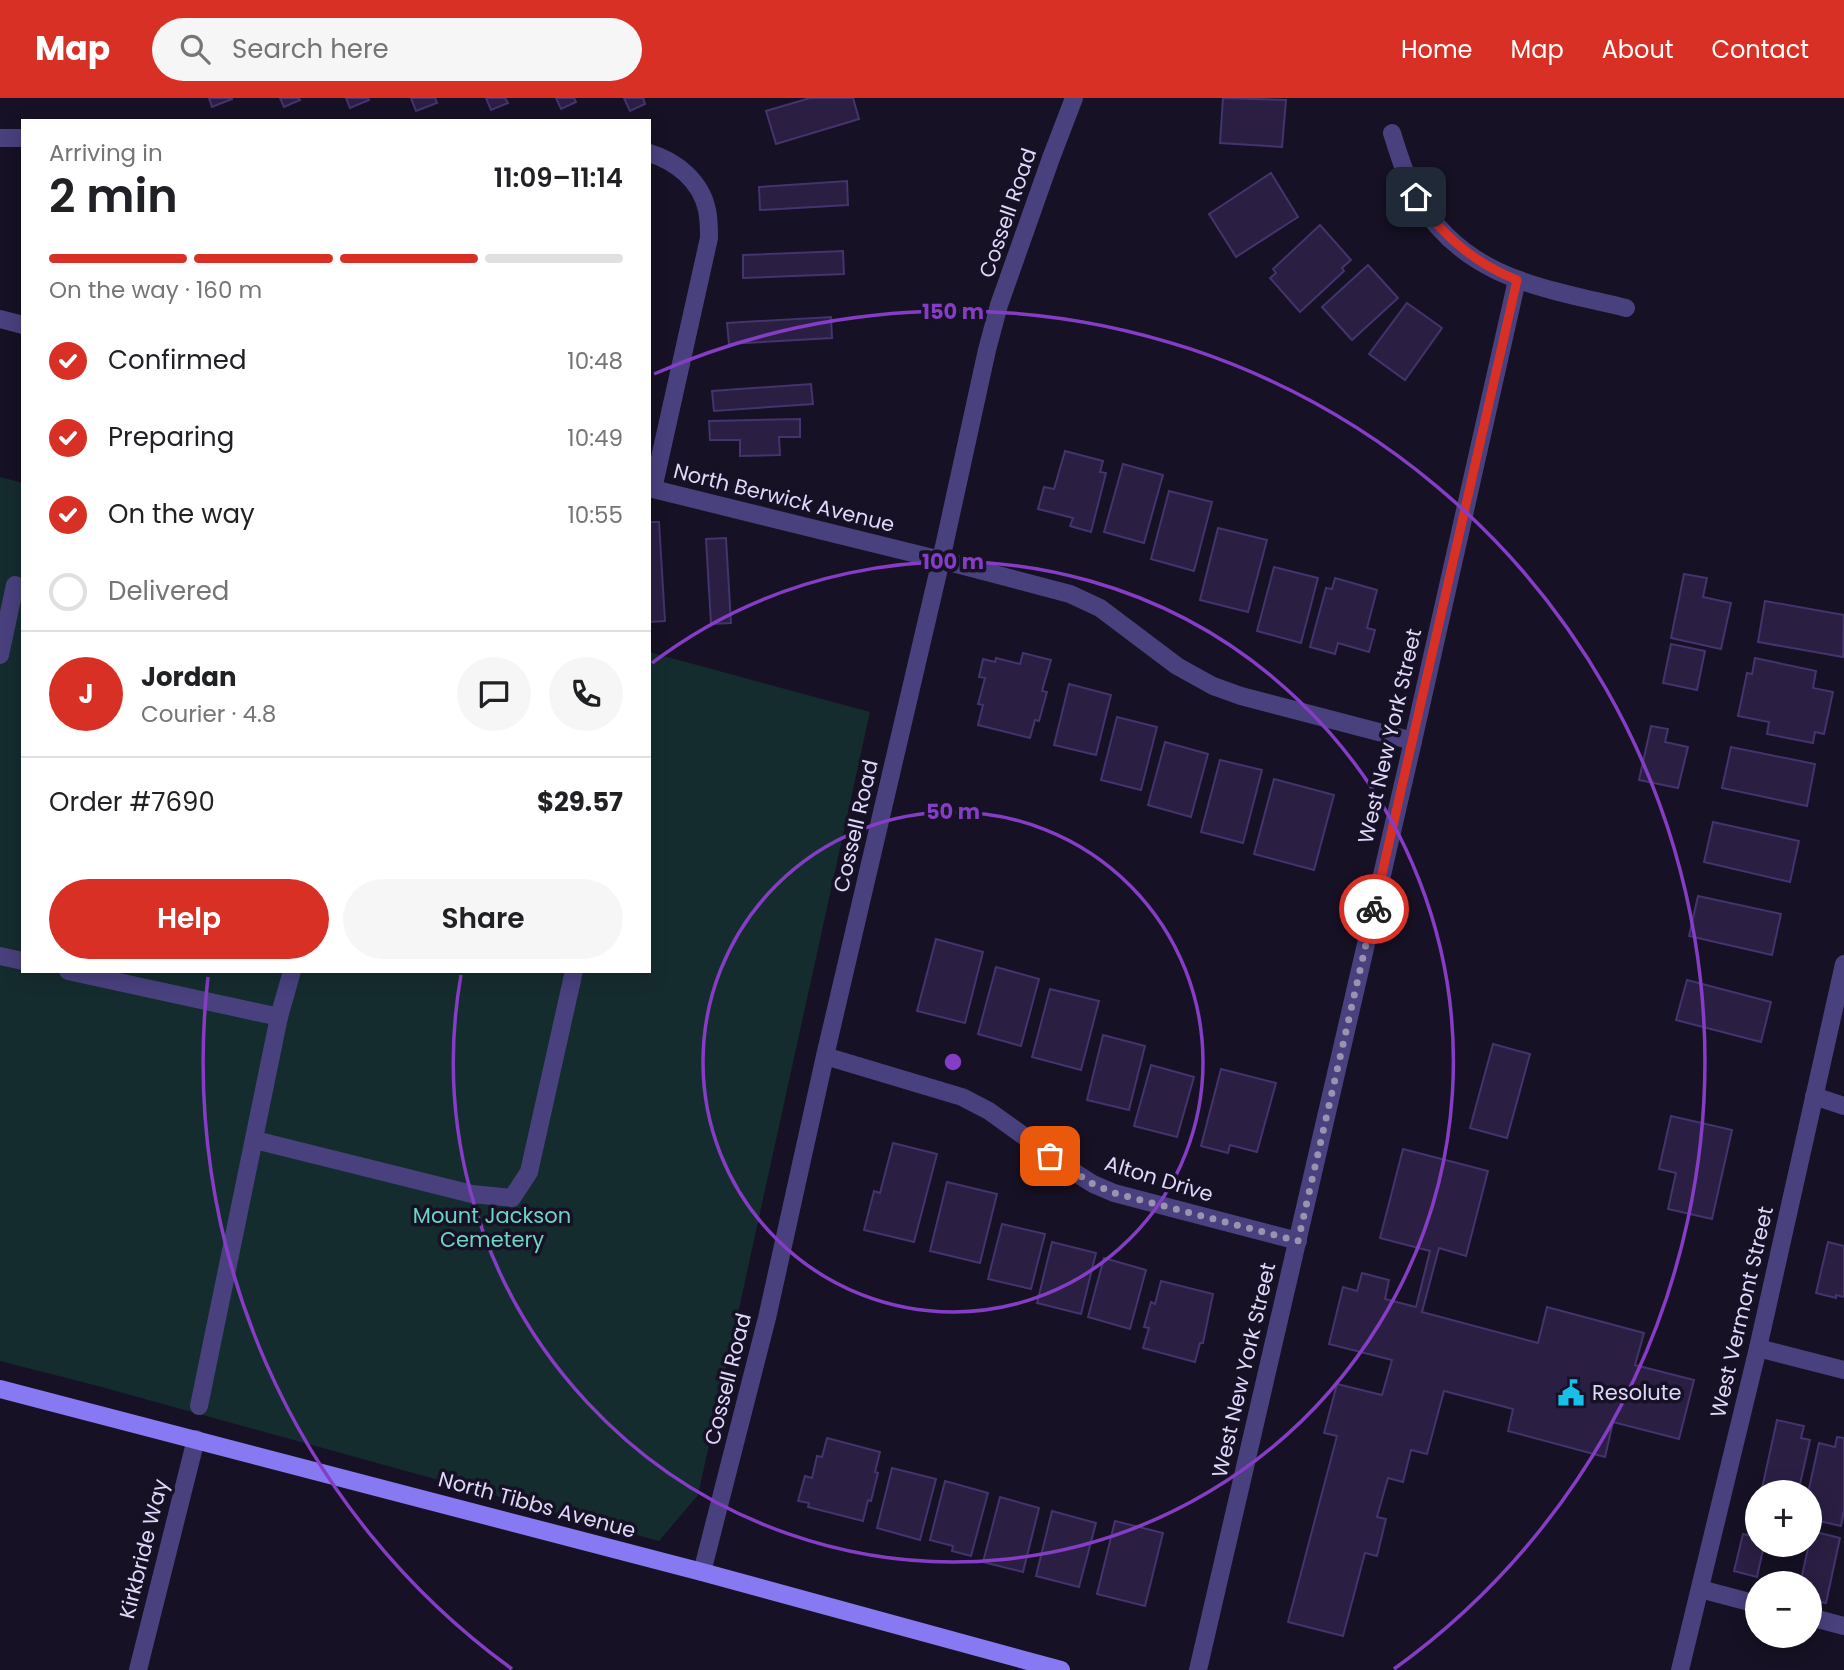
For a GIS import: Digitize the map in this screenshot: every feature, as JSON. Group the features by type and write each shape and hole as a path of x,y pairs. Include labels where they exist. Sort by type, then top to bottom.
{"street":[{"name":"Cossell Road","path":"702,1572 767,1318 987,350 999,305 1074,98"},
{"path":"1392,133 1423,208 1447,236 1468,254 1489,268 1517,280 1626,308"},
{"path":"0,138 21,138"},
{"path":"651,154 673,163 694,183 707,209 709,239 651,489"},
{"name":"West New York Street","path":"1198,1670 1517,280"},
{"path":"0,319 21,324"},
{"name":"North Berwick Avenue","path":"651,489 1053,589 1079,598 1107,614 1177,666 1227,692 1413,741"},
{"path":"0,655 15,585"},
{"path":"0,956 21,961"},
{"name":"West Vermont Street","path":"1680,1670 1758,1348 1844,964"},
{"path":"77,973 279,1017"},
{"path":"199,1406 279,1017 291,973"},
{"path":"255,1140 472,1194 512,1198 528,1172 574,973"},
{"name":"Alton Drive","path":"825,1056 962,1097 989,1111 1093,1184 1114,1193 1298,1241"},
{"path":"1814,1096 1844,1106"},
{"path":"1758,1348 1844,1370"},
{"name":"North Tibbs Avenue","path":"0,1389 702,1572 1061,1670"},
{"name":"Kirkbride Way","path":"138,1670 196,1439"},
{"path":"1700,1589 1745,1601"},
{"path":"1822,1620 1844,1626"}],"green space":[{"name":"Mount Jackson Cemetery","path":"0,477 21,482 21,973 651,973 651,653 870,712 698,1495 659,1541 0,1361"}],"building":[{"path":"209,98 232,98 232,99 212,107"},
{"path":"280,98 299,98 300,100 284,107"},
{"path":"346,98 368,98 369,100 350,108"},
{"path":"411,98 435,98 437,103 416,111"},
{"path":"486,98 505,98 508,103 491,110"},
{"path":"556,98 574,98 576,102 561,109"},
{"path":"624,98 643,98 645,104 630,111"},
{"path":"810,98 853,98 859,119 776,144 766,111"},
{"path":"1223,98 1286,100 1282,147 1220,143"},
{"path":"1271,173 1298,217 1236,257 1209,214"},
{"path":"847,181 848,205 760,210 759,187"},
{"path":"1320,225 1351,260 1342,268 1344,271 1300,312 1270,278 1276,273 1273,269"},
{"path":"843,251 844,274 743,278 743,255"},
{"path":"1368,265 1398,298 1352,340 1322,307"},
{"path":"1407,303 1442,328 1405,380 1369,354"},
{"path":"831,317 832,338 729,344 727,323"},
{"path":"811,384 813,404 714,411 712,391"},
{"path":"800,419 800,437 779,437 780,455 740,456 740,440 710,440 709,421"},
{"path":"1065,451 1103,461 1100,472 1106,473 1091,532 1070,526 1073,518 1038,509 1044,487 1054,489"},
{"path":"1123,464 1163,475 1144,543 1104,532"},
{"path":"1169,491 1212,502 1194,571 1151,559"},
{"path":"651,522 659,522 665,621 651,622"},
{"path":"1218,528 1267,540 1248,612 1200,600"},
{"path":"726,538 731,623 711,624 706,539"},
{"path":"1274,567 1318,578 1301,643 1257,631"},
{"path":"1684,574 1707,578 1703,597 1731,603 1721,649 1671,638"},
{"path":"1335,578 1377,590 1367,628 1375,630 1369,652 1338,643 1335,654 1310,647 1326,588 1332,589"},
{"path":"1765,601 1844,615 1843,657 1758,642"},
{"path":"1671,644 1705,651 1697,690 1663,683"},
{"path":"1023,653 1051,660 1042,691 1047,692 1039,721 1035,720 1030,738 978,725 983,705 978,704 985,678 979,677 983,659 995,662 996,658 1020,664"},
{"path":"1755,658 1816,671 1813,688 1833,692 1824,734 1815,732 1813,743 1767,734 1769,722 1738,716 1747,673 1752,674"},
{"path":"1069,684 1111,695 1096,755 1054,745"},
{"path":"1117,717 1157,727 1141,790 1101,780"},
{"path":"1651,726 1668,729 1665,742 1688,747 1678,788 1639,780"},
{"path":"1165,742 1208,754 1191,817 1148,805"},
{"path":"1731,747 1815,764 1807,806 1722,788"},
{"path":"1220,760 1262,770 1243,843 1201,832"},
{"path":"1274,779 1334,795 1314,870 1254,854"},
{"path":"1713,822 1799,841 1790,882 1704,862"},
{"path":"1698,896 1781,914 1772,955 1689,936"},
{"path":"936,939 983,952 965,1023 917,1011"},
{"path":"996,967 1039,979 1021,1046 978,1034"},
{"path":"1687,980 1771,1002 1761,1042 1676,1020"},
{"path":"1050,989 1099,1001 1081,1070 1032,1057"},
{"path":"1103,1035 1145,1046 1129,1110 1087,1100"},
{"path":"1493,1044 1530,1054 1507,1138 1470,1128"},
{"path":"1151,1065 1194,1077 1177,1137 1134,1126"},
{"path":"1221,1069 1276,1083 1257,1152 1230,1145 1228,1153 1201,1146"},
{"path":"1671,1116 1732,1130 1712,1219 1668,1209 1676,1173 1659,1169"},
{"path":"893,1143 937,1154 914,1242 864,1230 874,1191 880,1193"},
{"name":"Resolute","path":"1403,1149 1488,1171 1466,1256 1439,1248 1422,1312 1538,1343 1547,1307 1644,1333 1635,1365 1694,1380 1679,1439 1613,1422 1605,1457 1508,1431 1513,1409 1444,1391 1427,1454 1411,1450 1403,1482 1388,1478 1377,1517 1386,1519 1377,1556 1365,1553 1343,1636 1288,1622 1337,1436 1324,1433 1337,1384 1382,1395 1392,1360 1329,1344 1343,1287 1357,1291 1362,1273 1389,1280 1385,1299 1416,1307 1430,1251 1380,1238"},
{"path":"947,1182 997,1194 980,1263 930,1251"},
{"path":"1002,1224 1045,1234 1031,1289 988,1279"},
{"path":"1052,1242 1096,1253 1081,1314 1037,1303"},
{"path":"1828,1242 1844,1246 1844,1297 1836,1295 1836,1298 1816,1293"},
{"path":"1104,1258 1146,1270 1130,1329 1088,1317"},
{"path":"1161,1281 1213,1294 1203,1343 1200,1343 1195,1362 1143,1348 1149,1328 1144,1327 1151,1302 1155,1304"},
{"path":"1777,1420 1804,1426 1801,1438 1810,1440 1801,1480 1764,1480"},
{"path":"1837,1437 1844,1438 1844,1510 1841,1526 1822,1522 1822,1480 1811,1480 1819,1443 1835,1447"},
{"path":"827,1438 880,1452 875,1472 878,1473 863,1521 808,1507 809,1503 798,1501 805,1476 812,1478 817,1456 822,1457"},
{"path":"892,1468 936,1479 920,1540 877,1528"},
{"path":"945,1481 988,1493 971,1556 952,1551 953,1546 930,1540"},
{"path":"1000,1497 1039,1508 1023,1572 983,1562"},
{"path":"1052,1511 1096,1523 1079,1587 1036,1576"},
{"path":"1115,1521 1163,1533 1145,1606 1097,1594"},
{"path":"1745,1534 1745,1557 1761,1557 1758,1571 1745,1571 1745,1574 1734,1571"},
{"path":"1822,1534 1840,1538 1826,1603 1822,1602 1822,1571 1803,1571 1806,1557 1822,1557"}],"way so far":[{"path":"1050,1156 1093,1184 1114,1193 1298,1241 1374,909"}],"place":[{"name":"Resolute","path":"1571,1393"}],"route":[{"path":"1374,909 1517,280 1489,268 1457,245 1439,228 1416,197"}]}
